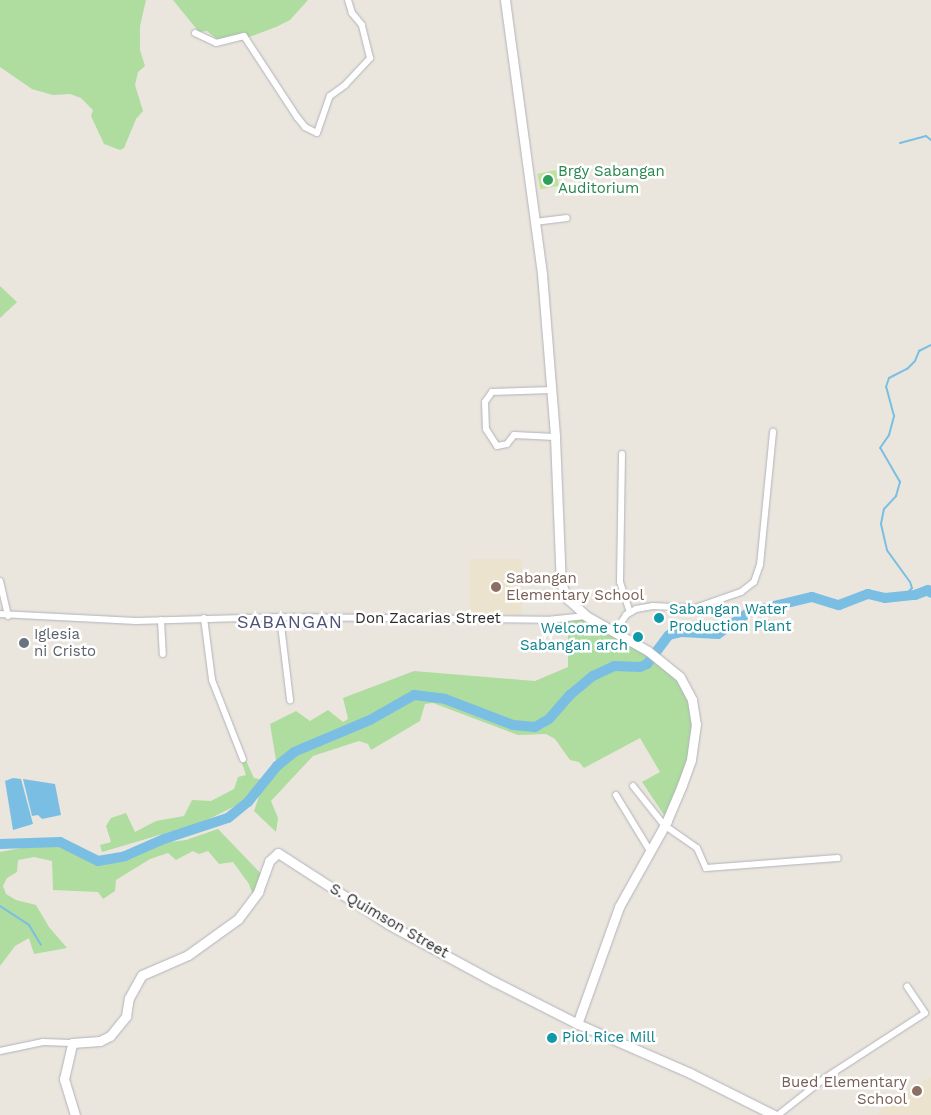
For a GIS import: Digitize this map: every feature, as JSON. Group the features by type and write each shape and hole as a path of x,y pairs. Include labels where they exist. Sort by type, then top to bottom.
{"street":[{"path":"195,32 216,43 244,36 297,117 305,127 317,133 330,96 356,75 370,58 362,25 352,13 348,0"},
{"path":"505,0 535,222 552,390 559,577 568,599 586,616 651,654 684,683 694,704 696,724 691,760 664,825 620,907 577,1024"},
{"path":"535,222 567,218"},
{"path":"552,390 492,392 485,402 486,428 497,446 506,444 514,435 555,437"},
{"path":"614,633 630,612 652,606 695,608 741,592 754,582 760,566 773,432"},
{"path":"622,454 620,582 630,612"},
{"path":"0,581 8,616"},
{"name":"Don Zacarias Street","path":"0,614 8,616 162,620 280,617 547,620 586,616"},
{"path":"280,617 290,700"},
{"path":"204,618 212,680 243,759"},
{"path":"162,620 163,654"},
{"path":"633,786 664,825 697,848 706,868 838,858"},
{"path":"616,795 650,851"},
{"name":"S. Quimson Street","path":"72,1043 100,1041 110,1036 126,1016 131,992 142,975 188,955 243,914 258,892 269,860 278,853 411,937 577,1024 690,1073 774,1115"},
{"path":"778,1115 825,1078 925,1013 907,986"},
{"path":"0,1052 43,1042 72,1043 64,1079 75,1115"}],"shaded area":[{"name":"Sabangan Elementary School","path":"470,559 522,559 522,615 470,615"},
{"name":"Bued Elementary School","path":"931,1077 931,1115 878,1115 889,1100"}],"green space":[{"path":"0,0 146,0 140,26 140,50 145,66 138,72 135,85 143,111 136,119 124,148 120,150 104,144 91,116 93,110 81,98 70,94 53,95 32,89 0,67"},
{"path":"173,0 308,0 290,20 276,27 249,37 218,40 207,31 199,32"},
{"name":"Brgy Sabangan Auditorium","path":"556,170 559,186 540,189 537,174"},
{"path":"0,286 17,302 0,318"},
{"path":"591,617 649,651 693,697 692,753 666,818 642,782 660,772 640,738 584,768 579,762 570,760 555,739 546,734 518,735 433,703 425,704 420,721 371,750 368,744 359,741 313,756 271,801 278,818 276,832 254,811 264,782 235,806 203,822 102,852 100,845 111,842 106,826 111,818 126,813 135,832 156,821 184,816 192,800 211,801 234,789 238,777 246,775 238,751 241,750 254,778 265,780 277,766 270,724 296,711 310,721 328,710 343,722 348,719 343,698 414,671 535,681 568,667 568,620"},
{"path":"218,829 265,878 254,898 249,884 233,862 219,864 208,851 199,854 193,851 176,860 168,853 150,859 116,880 115,891 103,899 98,892 53,890 52,861 34,857 18,860 17,872 7,878 3,886 6,894 16,900 36,905 49,927 67,948 34,954 29,938 15,946 0,966 0,852 59,841 87,860 112,863 127,860 155,844 186,840"}],"water":[{"path":"13,778 21,779 33,824 13,830 5,781"},
{"path":"23,779 55,784 61,815 42,819 38,815 32,816"}],"waterway":[{"path":"900,143 926,136 931,140"},
{"path":"905,595 912,588 910,582 887,550 881,524 884,509 896,496 900,482 880,448 889,435 894,416 886,387 889,378 907,369 915,361 919,351 931,345"},
{"path":"0,844 60,842 98,861 125,856 164,839 228,818 248,802 277,766 294,752 370,720 414,695 445,699 513,725 535,727 549,719 570,695 593,676 614,666 640,667 647,664 669,635 681,632 718,634 749,612 812,597 839,605 868,594 885,598 915,595 928,590 931,593"},
{"path":"0,906 29,925 41,945"}],"place":[{"name":"Brgy Sabangan Auditorium","path":"548,180"},
{"name":"Sabangan Elementary School","path":"496,587"},
{"name":"Sabangan Water Production Plant","path":"659,618"},
{"name":"Welcome to Sabangan arch","path":"638,637"},
{"name":"Iglesia ni Cristo","path":"24,643"},
{"name":"Piol Rice Mill","path":"552,1038"},
{"name":"Bued Elementary School","path":"917,1091"}],"district":[{"name":"SABANGAN","path":"290,622"}]}
